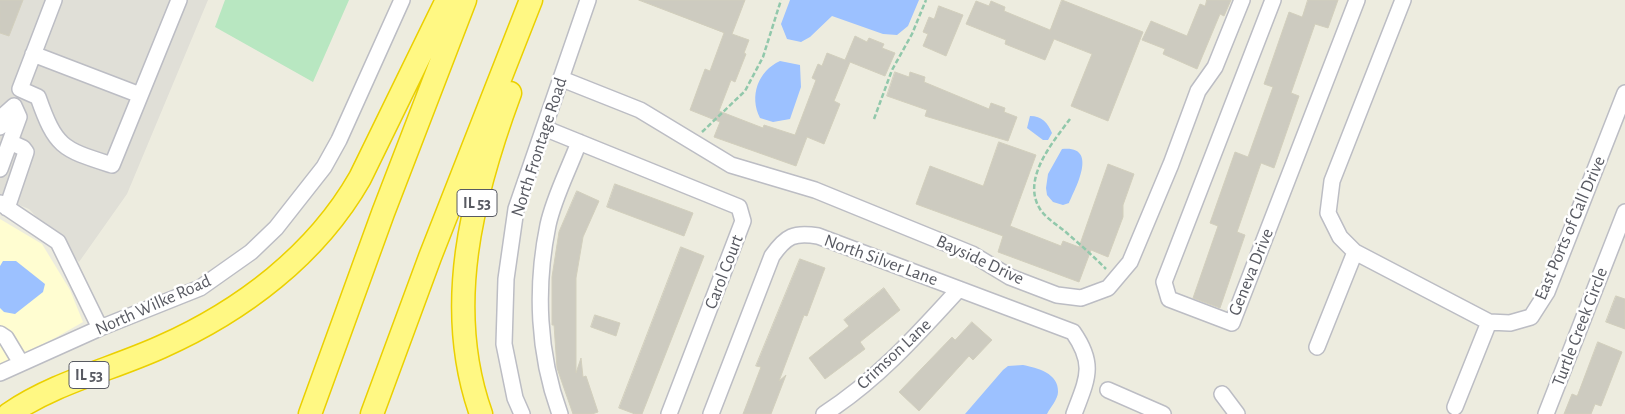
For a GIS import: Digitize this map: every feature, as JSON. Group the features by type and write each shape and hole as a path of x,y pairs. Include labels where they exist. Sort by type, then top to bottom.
{"highway":[{"name":"IL 53","path":"9,414 60,385 161,347 209,323 238,305 287,268 314,243 349,198 360,178 447,0"},
{"path":"310,414 382,213 465,0"},
{"path":"372,414 430,257 531,0"},
{"name":"IL 53","path":"480,414 468,370 463,329 466,250 498,125 539,16 543,0"}],"street":[{"path":"0,127 5,114 14,106 54,0"},
{"path":"20,89 38,97 50,130 71,152 112,165 179,0"},
{"name":"North Wilke Road","path":"0,373 100,328 200,288 251,252 276,228 324,167 339,140 402,0"},
{"name":"North Frontage Road","path":"522,414 515,398 504,344 506,278 516,210 588,0"},
{"name":"Bayside Drive","path":"562,79 632,106 691,142 732,164 815,190 972,254 1010,276 1057,295 1081,298 1108,288 1130,262 1171,164 1198,91 1215,67 1242,0"},
{"name":"Geneva Drive","path":"1273,0 1164,282 1169,299 1232,323 1357,0"},
{"name":"East Ports of Call Drive","path":"1403,0 1332,180 1328,213 1340,237 1355,252 1489,322 1510,323 1531,317 1547,292 1625,93"},
{"path":"33,54 140,95"},
{"path":"0,169 19,117 14,106"},
{"name":"Carol Court","path":"544,128 739,207 743,221 668,414"},
{"path":"10,142 23,148 26,152 3,205 58,242 100,328"},
{"path":"560,414 552,392 540,337 542,274 548,224 579,142"},
{"name":"Turtle Creek Circle","path":"1546,414 1625,212"},
{"name":"North Silver Lane","path":"712,414 772,256 783,241 802,234 818,236 1073,332 1085,349 1088,373 1074,414"},
{"path":"1317,347 1355,252"},
{"name":"Crimson Lane","path":"824,414 841,403 904,348 959,289"},
{"path":"1456,407 1489,322"},
{"path":"0,334 6,338 21,363"},
{"path":"1108,390 1163,414"},
{"path":"1222,394 1237,414"}],"path":[{"path":"691,142 745,90 763,57 781,0"},
{"path":"874,119 892,70 915,27 926,0"},
{"path":"1070,119 1046,151 1038,170 1035,186 1037,200 1040,208 1049,218 1086,249 1116,279"}],"shaded area":[{"path":"0,0 208,0 127,194 79,262 29,209 0,197"},
{"path":"0,219 42,244 70,290 83,322 55,338 0,364"}],"green space":[{"path":"225,0 349,0 313,82 215,27"}],"water":[{"path":"790,0 919,0 908,26 897,35 883,34 832,16 810,37 801,42 787,39 781,24"},
{"path":"780,61 800,65 801,87 790,119 773,122 760,118 755,101 761,78 772,65"},
{"path":"1030,116 1038,117 1049,126 1052,133 1048,140 1043,140 1027,128"},
{"path":"1062,149 1080,153 1082,160 1080,178 1069,203 1063,205 1053,202 1047,195 1046,188 1048,174"},
{"path":"3,261 16,261 45,284 43,292 15,314 4,312 0,308 0,266"},
{"path":"1023,365 1046,372 1055,380 1058,395 1047,414 965,414 1003,370 1008,366"}],"building":[{"path":"0,0 23,0 9,36 0,33"},
{"path":"639,0 745,0 732,34 749,40 744,53 746,54 735,82 731,80 719,111 763,128 764,125 795,135 816,80 812,78 818,64 822,66 827,53 845,60 855,36 867,42 869,38 884,44 882,48 895,53 885,76 850,62 834,101 840,104 824,144 807,137 796,166 714,137 720,122 690,110 705,69 710,71 724,33"},
{"path":"1062,0 1143,32 1108,121 1071,106 1092,54 1054,39 1045,60 1005,44 1006,40 966,24 976,1 989,6 991,1 1005,7 1004,11 1050,30"},
{"path":"1207,0 1231,0 1224,16 1220,14 1197,69 1163,54 1165,49 1142,40 1151,21 1187,36 1200,4 1205,6"},
{"path":"1308,0 1338,0 1328,28 1315,24 1291,93 1299,96 1274,168 1261,163 1237,232 1245,235 1220,308 1193,298 1218,226 1210,223 1235,152 1248,157 1273,87 1264,84 1289,12 1302,17"},
{"path":"939,6 963,15 946,56 923,46 928,34 923,32 929,17 934,19"},
{"path":"895,72 909,77 910,72 925,77 924,82 989,109 991,103 1005,108 1004,112 1017,117 1008,141 925,116 927,110 887,96"},
{"path":"999,142 1036,155 1010,226 1061,246 1063,241 1079,247 1108,164 1134,174 1123,205 1123,217 1108,257 1091,250 1079,282 998,252 1003,236 916,204 930,166 983,186"},
{"path":"615,184 693,213 684,236 607,207"},
{"path":"577,191 599,201 583,237 576,278 576,373 581,358 583,377 586,376 598,412 592,414 573,414 557,368 554,325 552,325 552,277 559,232"},
{"path":"681,247 704,256 642,414 635,414 619,408"},
{"path":"800,259 825,268 807,316 804,315 779,381 786,375 771,414 743,414 761,367 756,366"},
{"path":"884,288 900,310 860,342 865,349 825,379 809,358 849,326 844,320"},
{"path":"1616,296 1625,299 1625,329 1606,322"},
{"path":"595,315 620,323 616,336 591,327"},
{"path":"972,322 992,340 973,360 969,356 919,411 899,392 952,337 955,340"},
{"path":"1598,342 1622,352 1601,406 1595,404 1591,414 1564,414 1572,394 1577,396"}]}
